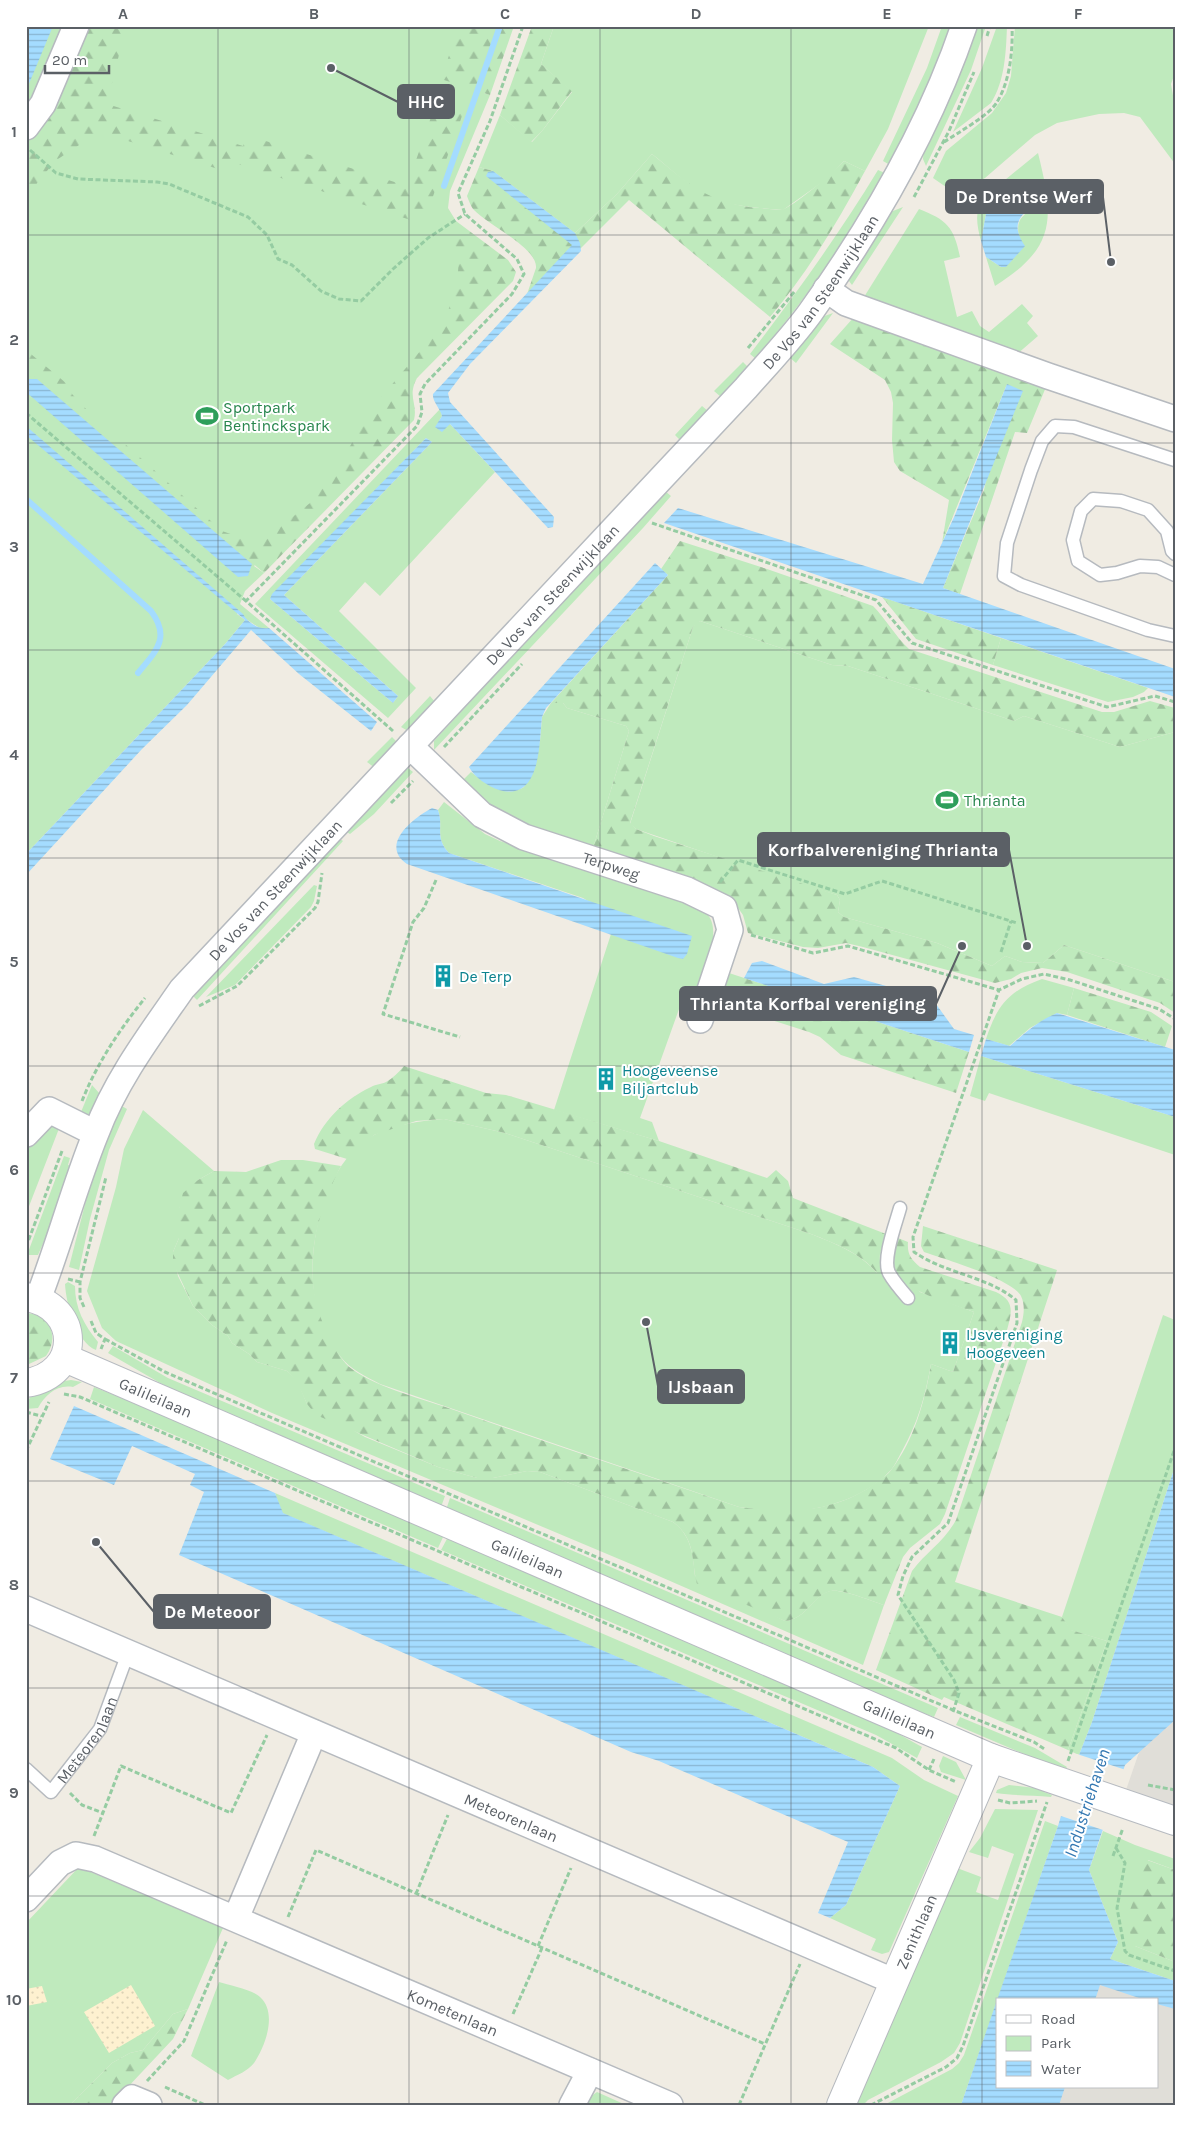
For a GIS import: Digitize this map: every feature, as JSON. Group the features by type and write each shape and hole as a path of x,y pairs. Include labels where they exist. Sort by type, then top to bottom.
{"main road":[{"path":"26,1383 38,1381 49,1376 65,1358 68,1346 65,1322 58,1312 49,1304 32,1298"},
{"name":"Galileilaan","path":"65,1358 943,1738 991,1758 1063,1774 1120,1815 1175,1821"},
{"name":"Zenithlaan","path":"841,2105 991,1758"}],"street":[{"path":"26,127 43,104 76,26"},
{"name":"De Vos van Steenwijklaan","path":"32,1298 96,1133 110,1102 136,1054 182,989 746,388 809,314 898,175 951,65 964,26"},
{"path":"826,289 846,303 1048,376 1175,419"},
{"name":"Terpweg","path":"410,746 482,815 524,837 687,890 724,908 730,930"},
{"path":"700,1020 730,930"},
{"path":"26,1134 49,1110 96,1133"},
{"name":"Meteorenlaan","path":"26,1609 893,1981"},
{"path":"236,1918 314,1733"},
{"path":"26,1899 60,1863 76,1855 86,1857"},
{"name":"Kometenlaan","path":"86,1857 95,1859 279,1936 670,2105"},
{"path":"572,2105 590,2071"}],"lane":[{"path":"1175,460 1074,427 1056,426 1042,441 1031,470 1007,543 1004,576 1021,585 1053,597 1148,630 1175,636"},
{"path":"1175,554 1172,551 1167,531 1148,510 1121,501 1093,499 1082,511 1073,540 1078,561 1100,574 1117,573 1140,566 1158,567 1175,575"},
{"path":"900,1208 889,1248 888,1271 896,1285 908,1298"},
{"name":"Meteorenlaan","path":"26,1769 51,1792 100,1729 128,1653"}],"path":[{"path":"246,601 418,426 422,412 420,394 425,384 512,294 524,274 517,259 465,214 458,193 490,121 523,26"},
{"path":"944,142 969,126 997,104 1006,81 1012,40 1012,26"},
{"path":"26,146 56,173 78,179 169,184 248,218 267,235 278,259 292,265 321,291 339,299 361,301 393,268 428,238 465,214"},
{"path":"26,413 246,601 410,746"},
{"path":"652,523 876,600 912,642 1107,707 1155,696 1175,702"},
{"path":"389,805 429,763"},
{"path":"705,899 738,860 845,894 882,881 1018,923"},
{"name":"De Vos van Steenwijklaan","path":"199,1002 194,1008 238,986 315,908 318,902 322,870 316,877"},
{"path":"436,880 424,908 413,922 383,1014 460,1037"},
{"path":"1001,952 1011,921"},
{"path":"730,930 813,953 848,946 999,990 1022,980 1044,974 1070,980 1159,1008 1175,1019"},
{"path":"943,1738 959,1693 954,1680 898,1595 903,1576 912,1557 948,1523 1017,1323 1017,1308 1016,1300 1002,1289 928,1262 914,1252 913,1237 999,990"},
{"path":"80,1282 106,1176"},
{"name":"Galileilaan","path":"105,1339 174,1376 953,1710 1034,1742 1048,1750"},
{"name":"Galileilaan","path":"56,1394 67,1393 80,1397 896,1748 929,1770 943,1738"},
{"path":"26,1451 40,1416 51,1399"},
{"path":"26,1412 40,1416"},
{"path":"871,2105 946,2067 957,2058 964,2046 1063,1774 1175,1448"},
{"path":"86,1857 121,1766 231,1813 276,1716"},
{"path":"976,1791 1010,1803 1029,1801 1063,1774"},
{"path":"59,1781 82,1805 103,1814"},
{"path":"416,1894 457,1794"},
{"path":"1113,1856 1116,1848 1120,1815"},
{"path":"505,2034 580,1847"},
{"path":"1116,1848 1125,1863 1117,1908 1125,1951 1129,1955 1175,1971"},
{"path":"279,1936 316,1850 765,2044"},
{"path":"138,2097 184,2041 236,1918"},
{"path":"739,2105 808,1945"},
{"path":"138,2097 205,2105"}],"shaded area":[{"path":"1175,1648 1175,1806 1126,1790"},
{"path":"1096,1970 1175,1998 1175,2105 1050,2105 1056,2088 1158,2088 1158,1998 1087,1998"}],"green space":[{"name":"Sportpark Bentinckspark","path":"26,26 507,26 484,93 490,95 450,191 448,208 456,221 456,225 499,272 411,373 363,458 254,566 264,573 245,591 240,604 269,628 261,629 246,619 238,610 237,614 245,620 226,643 26,854"},
{"path":"82,26 126,26 107,104 243,146 247,135 407,186 438,97 466,105 423,224 238,164 231,173 99,132 55,161 26,197 26,139"},
{"path":"459,26 514,26 490,95 441,79"},
{"path":"532,26 554,26 541,64 572,91 542,131 531,142 500,115"},
{"path":"554,26 929,26 888,129 865,171 844,161 828,178 783,210 757,208 722,202 706,195 689,184 652,154 616,195 575,233 493,171 479,167 500,115 532,142 572,92 541,64"},
{"path":"942,26 953,26 931,86 890,165 883,161 927,68"},
{"path":"976,26 986,26 971,70 926,166 923,159 924,147"},
{"path":"997,26 1007,26 1004,66 996,94 991,103 953,132 982,68"},
{"path":"1015,26 1175,26 1175,73 1171,84 1175,107 1175,164 1140,117 1124,113 1099,114 1057,123 1035,135 985,178 966,189 946,187 933,178 946,151 992,113 1006,93 1011,76"},
{"path":"1038,153 1047,196 1048,213 1046,229 1040,244 1030,258 1015,272 995,286 986,257 1001,267 1019,238 1020,221 1033,203 988,203 981,241 978,209 983,198"},
{"path":"652,154 689,183 712,197 726,202 775,210 781,210 794,203 844,161 865,171 821,247 797,283 770,317 629,200 555,274 526,297 536,268 534,260 521,245 474,210 467,196 479,167 493,171 575,233 616,195"},
{"path":"878,170 885,173 841,246 756,359 750,354 817,264"},
{"path":"903,207 852,285 849,281 849,275 888,213"},
{"path":"919,209 943,221 955,238 960,257 944,261 957,317 972,311 980,326 989,332 1022,304 1033,316 1027,323 1038,336 1016,355 864,297"},
{"path":"456,221 508,260 516,272 513,281 417,378 413,390 414,420 264,573 26,369 26,350 66,383 72,394 105,429 124,443 222,531 242,538 265,539 310,503 334,472 378,401 443,324 457,287 459,257 455,245"},
{"path":"833,313 796,363 789,357 819,318"},
{"path":"854,317 1046,387 1027,433 1015,432 960,594 943,588 984,490 1007,384 942,543 949,500 900,471 894,462 892,440 893,403 891,392 885,380 830,344"},
{"path":"743,362 749,368 721,397 714,391"},
{"path":"702,406 708,411 681,441 675,435"},
{"path":"440,409 442,416 439,421 450,424 495,472 380,596 365,582 339,611 416,688 388,718 255,604","holes":["426,438 432,442 284,595 398,696 393,703 270,599"]},
{"path":"665,491 671,496 643,528 434,750 434,741"},
{"path":"680,541 873,606 909,649 1102,712 1114,712 1150,701 1175,708 1175,732 1120,747 1024,716 1014,721 848,666 832,665 700,621 693,627 630,823 636,829 837,895 840,900 838,912 844,917 937,943 992,966 1005,956 1022,962 1043,963 1064,945 1175,982 1175,1013 1160,1003 1067,972 1042,968 1021,973 1011,979 995,983 846,943 818,948 803,947 748,933 743,915 726,896 593,848 629,731 626,726 567,708 563,703 551,703 668,575 661,569"},
{"path":"882,597 1001,638 993,665 916,639"},
{"path":"700,621 832,665 848,666 1014,721 1024,716 1120,747 1175,732 1175,982 1064,945 1043,963 1022,962 1005,956 992,966 937,943 844,917 838,912 840,900 837,895 788,881 636,829 630,824 693,627"},
{"path":"1001,638 1148,688 1133,697 1108,702 993,665"},
{"path":"430,696 435,702 408,731 401,727"},
{"path":"551,703 563,703 567,708 626,726 629,731 593,848 512,821 497,813 460,783 471,772 496,789 503,791 517,790 524,787 540,741 542,717"},
{"path":"392,737 397,742 375,768 367,762"},
{"path":"408,768 413,772 374,814 350,834 345,831 398,769"},
{"path":"444,802 485,834 500,841 692,904 710,918 713,926 712,947 705,971 694,1001 683,998 640,1118 652,1122 659,1141 554,1110 611,934 683,959 583,898 449,853 442,842 438,810"},
{"path":"340,839 343,841 197,1000 193,996"},
{"path":"314,885 317,886 311,907 235,985 206,997"},
{"path":"729,973 969,1052 956,1093 841,1055 820,1037 809,1032 718,1003"},
{"path":"1042,979 1074,988 1067,1015 1057,1013 1030,1028 1009,1046 986,1039 995,1017 1005,1001 1020,989"},
{"path":"1074,988 1151,1012 1172,1026 1165,1047 1067,1015"},
{"path":"981,1056 1175,1117 1175,1155 989,1093 985,1101 970,1096"},
{"path":"404,1066 486,1093 506,1095 659,1141 767,1178 776,1170 788,1181 793,1198 886,1234 880,1254 878,1274 856,1255 811,1234 505,1133 444,1119 416,1121 374,1135 347,1159 315,1149 314,1144 324,1126 337,1110 353,1097 389,1080"},
{"path":"92,1085 100,1094 91,1114 87,1117 79,1117"},
{"path":"120,1105 127,1109 109,1150 90,1219 79,1270 69,1267 94,1169"},
{"path":"143,1110 214,1171 198,1180 179,1208 179,1238 173,1252 178,1276 193,1306 212,1325 228,1336 232,1343 249,1354 257,1362 287,1371 297,1380 307,1404 365,1437 438,1467 477,1478 493,1478 527,1471 540,1472 673,1522 684,1533 690,1546 695,1576 785,1621 799,1616 819,1597 830,1591 849,1593 884,1605 863,1665 638,1567 272,1413 116,1341 102,1328 87,1291 116,1187 124,1149"},
{"path":"444,1119 505,1133 811,1234 838,1245 855,1255 877,1273 886,1234 898,1238 891,1260 920,1292 974,1312 953,1372 931,1364 917,1419 908,1440 893,1467 879,1481 866,1490 836,1503 789,1512 739,1507 380,1384 358,1372 344,1361 336,1351 323,1327 313,1287 315,1238 321,1212 329,1188 341,1166 356,1148 374,1135 390,1128"},
{"path":"50,1123 60,1126 26,1214 26,1148"},
{"path":"64,1156 70,1158 68,1165 72,1166 59,1207 38,1255 27,1255"},
{"path":"281,1160 303,1160 341,1166 331,1187 317,1231 313,1253 313,1276 315,1298 322,1320 338,1353 352,1369 362,1376 403,1393 739,1507 775,1510 811,1509 845,1500 877,1482 890,1472 899,1459 917,1420 931,1364 953,1372 974,1312 925,1294 901,1280 894,1271 891,1258 898,1238 908,1242 910,1256 920,1267 996,1292 1006,1299 1011,1308 1007,1330 940,1524 910,1548 903,1557 884,1605 850,1593 831,1591 819,1597 799,1616 785,1621 697,1584 691,1550 686,1535 673,1522 540,1472 527,1471 493,1478 477,1478 438,1467 316,1415 307,1404 296,1380 287,1371 257,1362 249,1354 232,1343 228,1336 212,1325 193,1306 173,1263 173,1252 179,1238 179,1208 183,1193 198,1180 214,1171 246,1172"},
{"path":"923,1226 1057,1270 955,1582 1062,1617 1071,1630 1107,1641 1068,1750 944,1697 942,1700 876,1670 912,1571 946,1535 956,1520 1024,1312 1021,1296 1005,1283 977,1270 924,1252 921,1246"},
{"path":"68,1282 75,1286 75,1294 81,1316 98,1342 96,1350 83,1339 73,1321 66,1292 65,1284"},
{"path":"26,1313 41,1317 47,1322 52,1334 50,1349 46,1356 29,1364 26,1363"},
{"path":"1163,1315 1175,1320 1175,1466 1092,1722 1079,1755 1068,1750 1107,1641 1070,1630 1062,1617"},
{"path":"113,1346 168,1378 445,1496 441,1507 174,1391 108,1353"},
{"path":"71,1380 82,1382 73,1387 57,1389 44,1399 38,1408 26,1409 27,1402 42,1388"},
{"path":"94,1387 444,1535 438,1548 90,1399"},
{"path":"275,1493 892,1758 924,1780 958,1796 889,1952 882,1954 871,1950 876,1939 830,1918 846,1905 900,1786 873,1767 282,1513"},
{"path":"450,1498 938,1708 934,1717 860,1690 446,1510"},
{"path":"448,1537 877,1722 922,1747 917,1758 876,1735 441,1550"},
{"path":"960,1717 1035,1748 1067,1767 1064,1771 956,1725"},
{"path":"943,1756 956,1762 966,1780 941,1772 939,1766"},
{"path":"1009,1785 1044,1789 1044,1792 1052,1795 1051,1797 996,1793 997,1790"},
{"path":"995,1809 1038,1810 960,2043 954,2053 941,2062 868,2100 863,2105 855,2105 957,1868 981,1877 976,1892 998,1900 1014,1854 992,1846 988,1858 969,1852 980,1838"},
{"path":"1045,1821 1058,1826 998,1998 996,1998 996,2004 961,2105 884,2105 952,2069 964,2055"},
{"path":"1103,1831 1175,1859 1175,1870 1148,1860 1135,1946 1175,1962 1175,1981 1110,1959 1118,1942 1089,1870"},
{"path":"1147,1860 1175,1870 1175,1962 1135,1946 1126,1922"},
{"path":"79,1867 223,1928 188,2009 173,2014 143,2050 130,2053 112,2063 70,2105 26,2105 26,1923"},
{"path":"219,1982 257,1994 265,2004 269,2021 262,2048 254,2063 242,2073 228,2080 191,2056"},
{"path":"188,2009 173,2039 111,2105 70,2105 112,2063 130,2053 143,2050 173,2014"},
{"path":"597,2092 626,2105 584,2105 587,2099"}],"sand":[{"path":"131,1985 155,2026 109,2053 84,2012"},
{"path":"42,1986 47,2002 26,2006 26,1989"}],"water":[{"path":"26,26 53,26 26,91"},
{"path":"493,171 575,233 580,243 581,251 470,364 448,393 450,402 554,517 553,527 548,528 450,424 442,432 435,427 442,416 433,394 572,245 486,176 488,172"},
{"path":"1008,188 1033,189 1033,199 1028,211 1022,216 1018,224 1019,236 1025,246 1006,267 1001,267 986,257 981,241 988,203 993,194"},
{"path":"29,379 37,379 252,564 248,576 238,577 26,392 26,383"},
{"path":"1007,384 1023,391 943,588 1175,669 1175,697 664,523 678,508 923,584 955,515"},
{"path":"26,426 243,614 251,623 261,628 269,628 377,722 371,731 299,674 251,630 187,705 142,749 26,875 26,854 226,643 245,620 26,435"},
{"path":"426,438 432,442 284,595 398,696 393,703 270,599 272,594"},
{"path":"655,563 668,575 546,708 542,717 538,755 530,779 523,787 513,791 495,789 478,778 469,767"},
{"path":"432,808 438,810 442,842 449,853 692,936 687,954 683,959 678,958 407,864 399,857 396,849 398,841 408,825"},
{"path":"762,961 824,984 854,977 929,998 936,1004 954,1029 974,1035 969,1052 744,978 752,963"},
{"path":"1057,1013 1175,1050 1175,1117 981,1056 986,1039 1010,1046 1026,1032"},
{"path":"74,1406 275,1493 283,1513 873,1767 900,1786 846,1905 830,1918 818,1913 848,1842 659,1761 631,1752 179,1555 204,1492 190,1485 195,1474 132,1446 114,1485 50,1459"},
{"name":"Industriehaven","path":"1175,1466 1175,1720 1125,1765 1089,1870 1118,1942 1110,1959 1175,1981 1175,2009 1158,2004 1158,1998 1139,1998 1100,1985 1096,1998 998,1998 1058,1826 1079,1755 1092,1722"},
{"path":"996,2003 996,2088 1065,2088 1059,2105 961,2105"}],"pier":[{"path":"1077,1754 1126,1770 1106,1831 1058,1815"}],"waterway":[{"path":"444,186 500,26"},
{"path":"26,499 151,611 160,629 159,644 138,673"}],"place":[{"name":"HHC","path":"331,68"},
{"name":"De Drentse Werf","path":"1111,262"},
{"name":"Sportpark Bentinckspark","path":"207,416"},
{"name":"Thrianta","path":"947,800"},
{"name":"Thrianta Korfbal vereniging","path":"962,946"},
{"name":"Korfbalvereniging Thrianta","path":"1027,946"},
{"name":"De Terp","path":"443,976"},
{"name":"Hoogeveense Biljartclub","path":"606,1079"},
{"name":"IJsbaan","path":"646,1322"},
{"name":"IJsvereniging Hoogeveen","path":"950,1343"},
{"name":"De Meteoor","path":"96,1542"}]}
